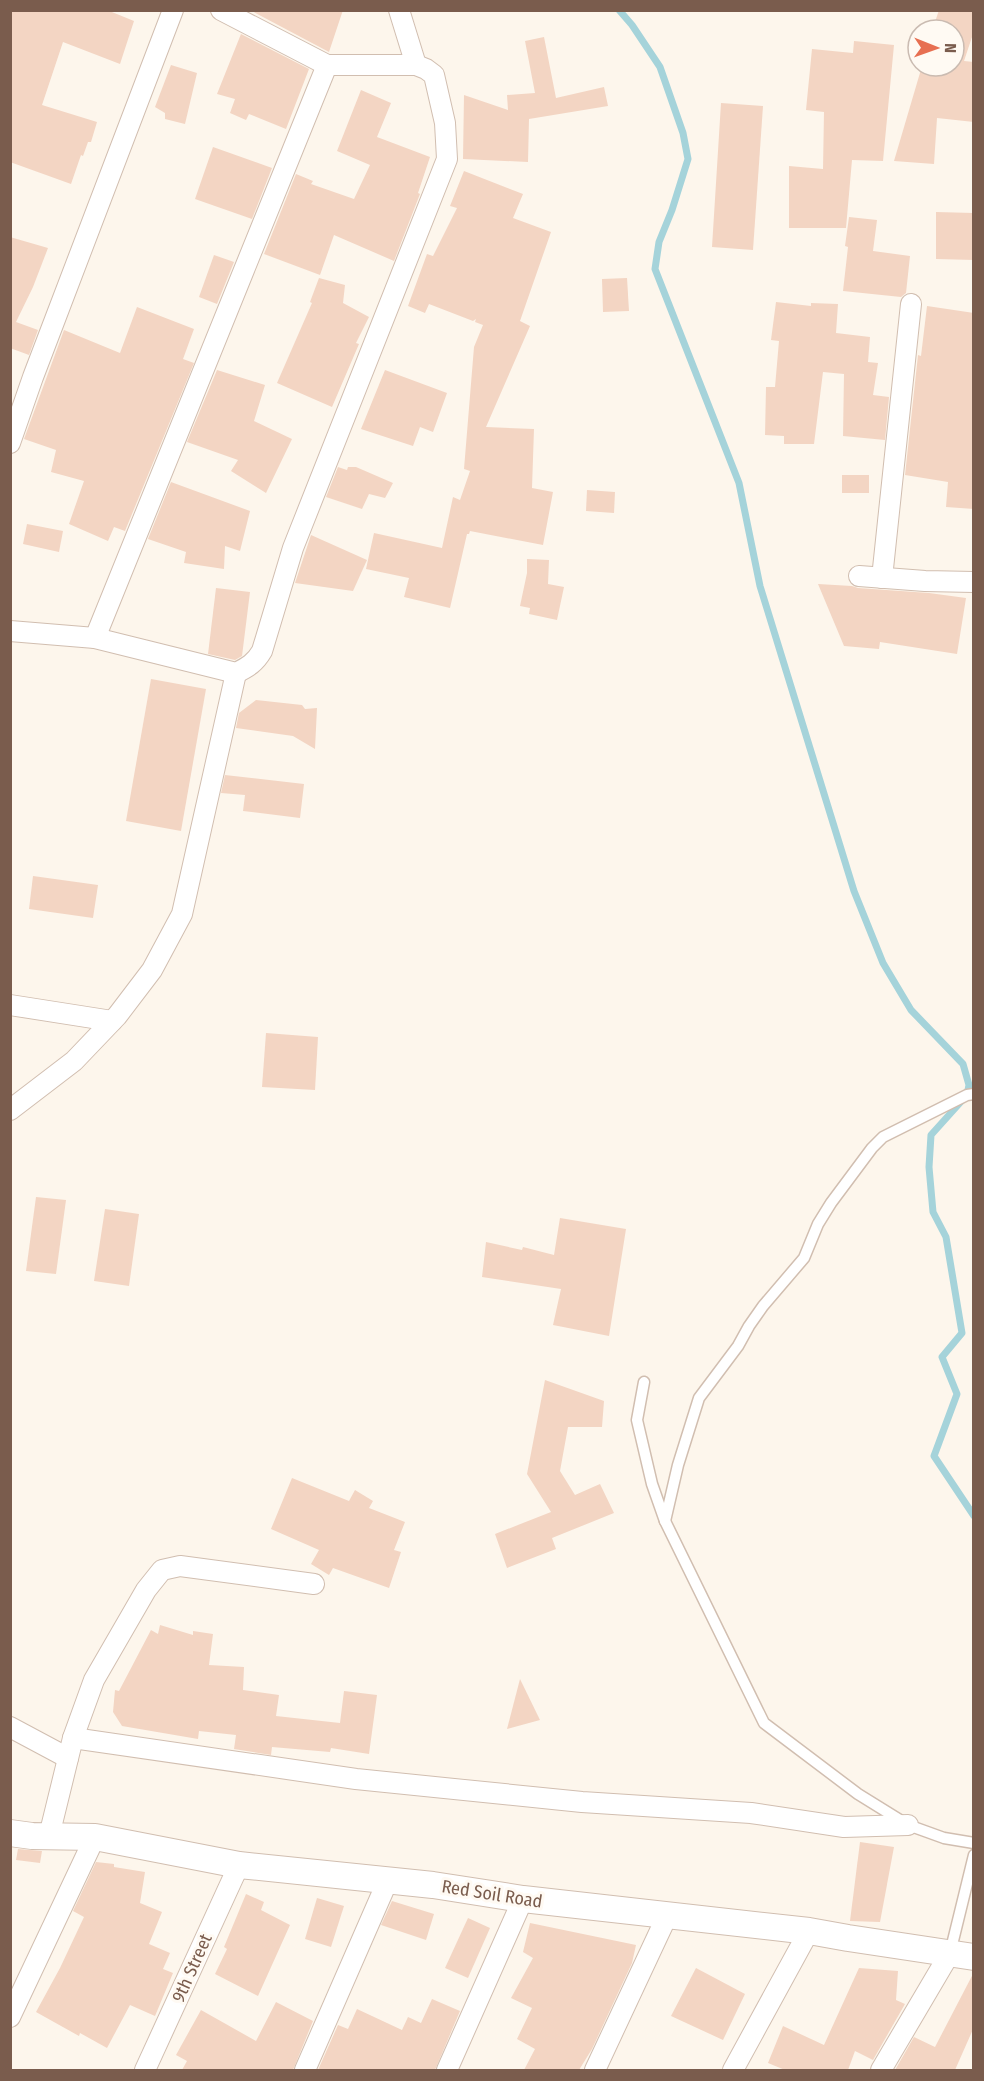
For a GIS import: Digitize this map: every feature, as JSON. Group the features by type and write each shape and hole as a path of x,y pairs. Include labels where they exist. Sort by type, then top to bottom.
{"street":[{"path":"10,443 173,10"},
{"path":"10,632 95,638 236,673 249,667 262,651 293,548 447,159 445,123 434,75 426,69 416,65 327,65 221,10"},
{"path":"399,10 416,65"},
{"path":"95,638 327,65"},
{"path":"882,578 911,304"},
{"path":"859,576 974,582"},
{"path":"10,1110 74,1061 112,1021 152,970 182,914 236,673"},
{"path":"10,1005 112,1021"},
{"path":"49,1836 73,1738 94,1680 146,1590 162,1570 180,1566 314,1584"},
{"path":"10,1727 68,1758"},
{"path":"73,1738 380,1782 582,1802 751,1813 844,1827 908,1825"},
{"name":"Red Soil Road","path":"10,1833 32,1836 95,1837 239,1864 433,1885 523,1899 668,1916 809,1930 962,1955"},
{"path":"10,2017 95,1837"},
{"name":"9th Street","path":"145,2070 239,1864"},
{"path":"305,2070 388,1880"},
{"path":"447,2070 523,1899"},
{"path":"596,2070 668,1916"},
{"path":"733,2070 809,1930"},
{"path":"881,2070 962,1955"}],"lane":[{"path":"665,1521 678,1465 699,1398 738,1347 763,1306 804,1258 818,1224 831,1203 872,1148 883,1137 967,1095 974,1095"},
{"path":"644,1382 637,1420 651,1484 665,1521 764,1723 858,1794 908,1825 944,1838 974,1843"},
{"path":"962,1955 974,1856"}],"building":[{"path":"10,10 107,10 134,21 120,64 63,42 42,105 97,122 91,142 88,142 83,156 81,155 71,184 10,162"},
{"path":"250,10 343,10 329,52"},
{"path":"939,10 974,10 974,31 966,55 966,18 936,18"},
{"path":"241,34 309,69 286,129 249,114 246,120 230,113 235,99 217,94"},
{"path":"544,37 556,98 604,87 608,106 529,119 528,162 463,159 464,95 508,110 507,95 535,93 525,41"},
{"path":"854,41 894,45 883,161 852,160 846,228 789,228 789,166 823,169 824,112 806,110 812,49 853,53"},
{"path":"966,61 974,62 974,122 937,118 934,164 894,161 918,78 966,78"},
{"path":"171,65 197,73 185,124 165,119 165,113 155,107"},
{"path":"361,90 391,103 377,137 430,157 418,193 420,194 394,261 334,235 320,275 264,254 296,174 313,181 311,184 354,199 370,165 337,151"},
{"path":"721,103 763,106 753,250 712,247"},
{"path":"213,147 272,168 252,219 195,199"},
{"path":"464,171 523,194 513,218 551,232 520,321 530,326 486,427 534,429 532,488 553,492 543,545 470,531 467,534 450,608 404,597 409,578 366,569 374,533 442,548 453,497 460,500 470,471 464,469 474,347 483,325 475,322 476,319 473,321 429,304 425,313 408,306 427,254 433,256 457,208 450,206"},
{"path":"936,212 974,213 974,260 936,259"},
{"path":"849,217 877,220 873,251 910,256 906,293 901,297 843,291"},
{"path":"10,237 48,248 16,322 38,330 29,355 10,348"},
{"path":"214,255 234,262 217,304 199,297"},
{"path":"319,278 345,285 343,303 369,317 356,343 359,344 332,407 277,383 312,303 310,302"},
{"path":"627,278 629,311 603,312 602,279"},
{"path":"776,302 811,306 811,303 838,304 836,333 870,337 868,362 878,363 873,395 889,397 885,440 843,436 844,374 823,372 814,444 784,444 784,436 765,435 766,387 775,387 779,341 771,340"},
{"path":"927,306 974,313 974,509 946,507 948,482 905,475 918,355 921,356"},
{"path":"137,307 194,329 183,359 194,363 125,531 114,527 108,541 69,524 84,481 51,472 56,450 24,439 64,330 120,353"},
{"path":"217,370 265,385 254,421 292,439 266,493 231,471 238,460 187,442"},
{"path":"385,370 447,393 433,432 420,427 413,446 361,429"},
{"path":"338,467 347,470 348,467 356,467 393,483 385,498 369,494 362,509 326,497"},
{"path":"842,475 869,475 869,493 842,493"},
{"path":"171,482 250,511 240,551 225,546 224,569 184,563 186,552 148,539"},
{"path":"587,490 615,492 614,513 586,511"},
{"path":"27,524 63,531 59,552 23,544"},
{"path":"311,535 367,560 353,591 295,583"},
{"path":"527,559 549,560 548,584 564,587 557,620 529,614 530,608 520,606 527,573"},
{"path":"818,584 966,598 957,654 880,642 879,649 844,646"},
{"path":"216,588 250,592 242,656 235,660 208,654"},
{"path":"151,679 206,689 181,831 126,821"},
{"path":"256,700 302,705 305,709 317,708 315,749 293,736 236,728 239,713"},
{"path":"225,775 304,784 300,818 243,811 245,795 221,793"},
{"path":"33,876 98,885 93,918 29,909"},
{"path":"266,1033 318,1037 315,1090 262,1087"},
{"path":"36,1197 66,1200 56,1274 26,1271"},
{"path":"105,1209 139,1214 129,1286 94,1281"},
{"path":"560,1218 626,1229 609,1336 553,1325 561,1289 482,1277 486,1242 522,1250 523,1247 554,1255"},
{"path":"545,1380 604,1401 602,1427 568,1427 560,1471 575,1495 600,1484 614,1513 552,1538 556,1549 507,1568 495,1534 551,1512 527,1474"},
{"path":"292,1478 349,1501 355,1490 373,1501 369,1508 405,1522 394,1550 401,1552 389,1588 333,1568 329,1575 311,1564 319,1550 271,1529"},
{"path":"160,1625 193,1635 193,1631 213,1634 209,1665 244,1667 243,1690 279,1695 276,1716 340,1723 344,1691 377,1695 369,1754 331,1748 330,1752 272,1747 271,1755 234,1749 236,1735 199,1731 198,1739 122,1726 113,1712 115,1690 119,1691 151,1630 158,1634"},
{"path":"520,1679 540,1720 507,1729"},
{"path":"860,1842 894,1847 880,1922 850,1921"},
{"path":"18,1849 42,1851 40,1863 16,1860"},
{"path":"96,1862 145,1872 140,1903 162,1912 149,1944 170,1953 163,1969 173,1973 155,2016 130,2005 107,2048 80,2033 79,2036 36,2012 84,1917 73,1911"},
{"path":"246,1894 264,1902 261,1910 290,1925 258,1996 215,1974 227,1949 224,1947"},
{"path":"317,1898 344,1906 331,1947 305,1939"},
{"path":"392,1901 434,1914 426,1940 381,1925"},
{"path":"468,1918 490,1928 468,1978 445,1968"},
{"path":"530,1923 636,1945 632,1963 592,2049 579,2070 524,2070 535,2049 517,2039 532,2008 511,1998 533,1958 523,1952"},
{"path":"696,1968 745,1994 723,2040 671,2016"},
{"path":"859,1968 898,1971 896,2000 905,2004 873,2060 855,2051 848,2070 785,2070 768,2063 783,2026 824,2045"},
{"path":"974,1972 974,2027 955,2070 895,2070 914,2037 935,2047"},
{"path":"432,1999 460,2011 435,2070 318,2070 338,2025 348,2029 357,2009 402,2030 408,2017 421,2023"},
{"path":"276,2002 313,2021 293,2070 182,2070 187,2061 176,2055 201,2010 256,2041"}],"waterway":[{"path":"619,10 660,67 683,133 688,159 659,242 655,269 739,483 760,586 854,891 883,963 911,1010 963,1064 969,1085 967,1095 931,1135 929,1167 933,1212 946,1237 962,1333 942,1357 957,1394 934,1456 974,1516"}]}
